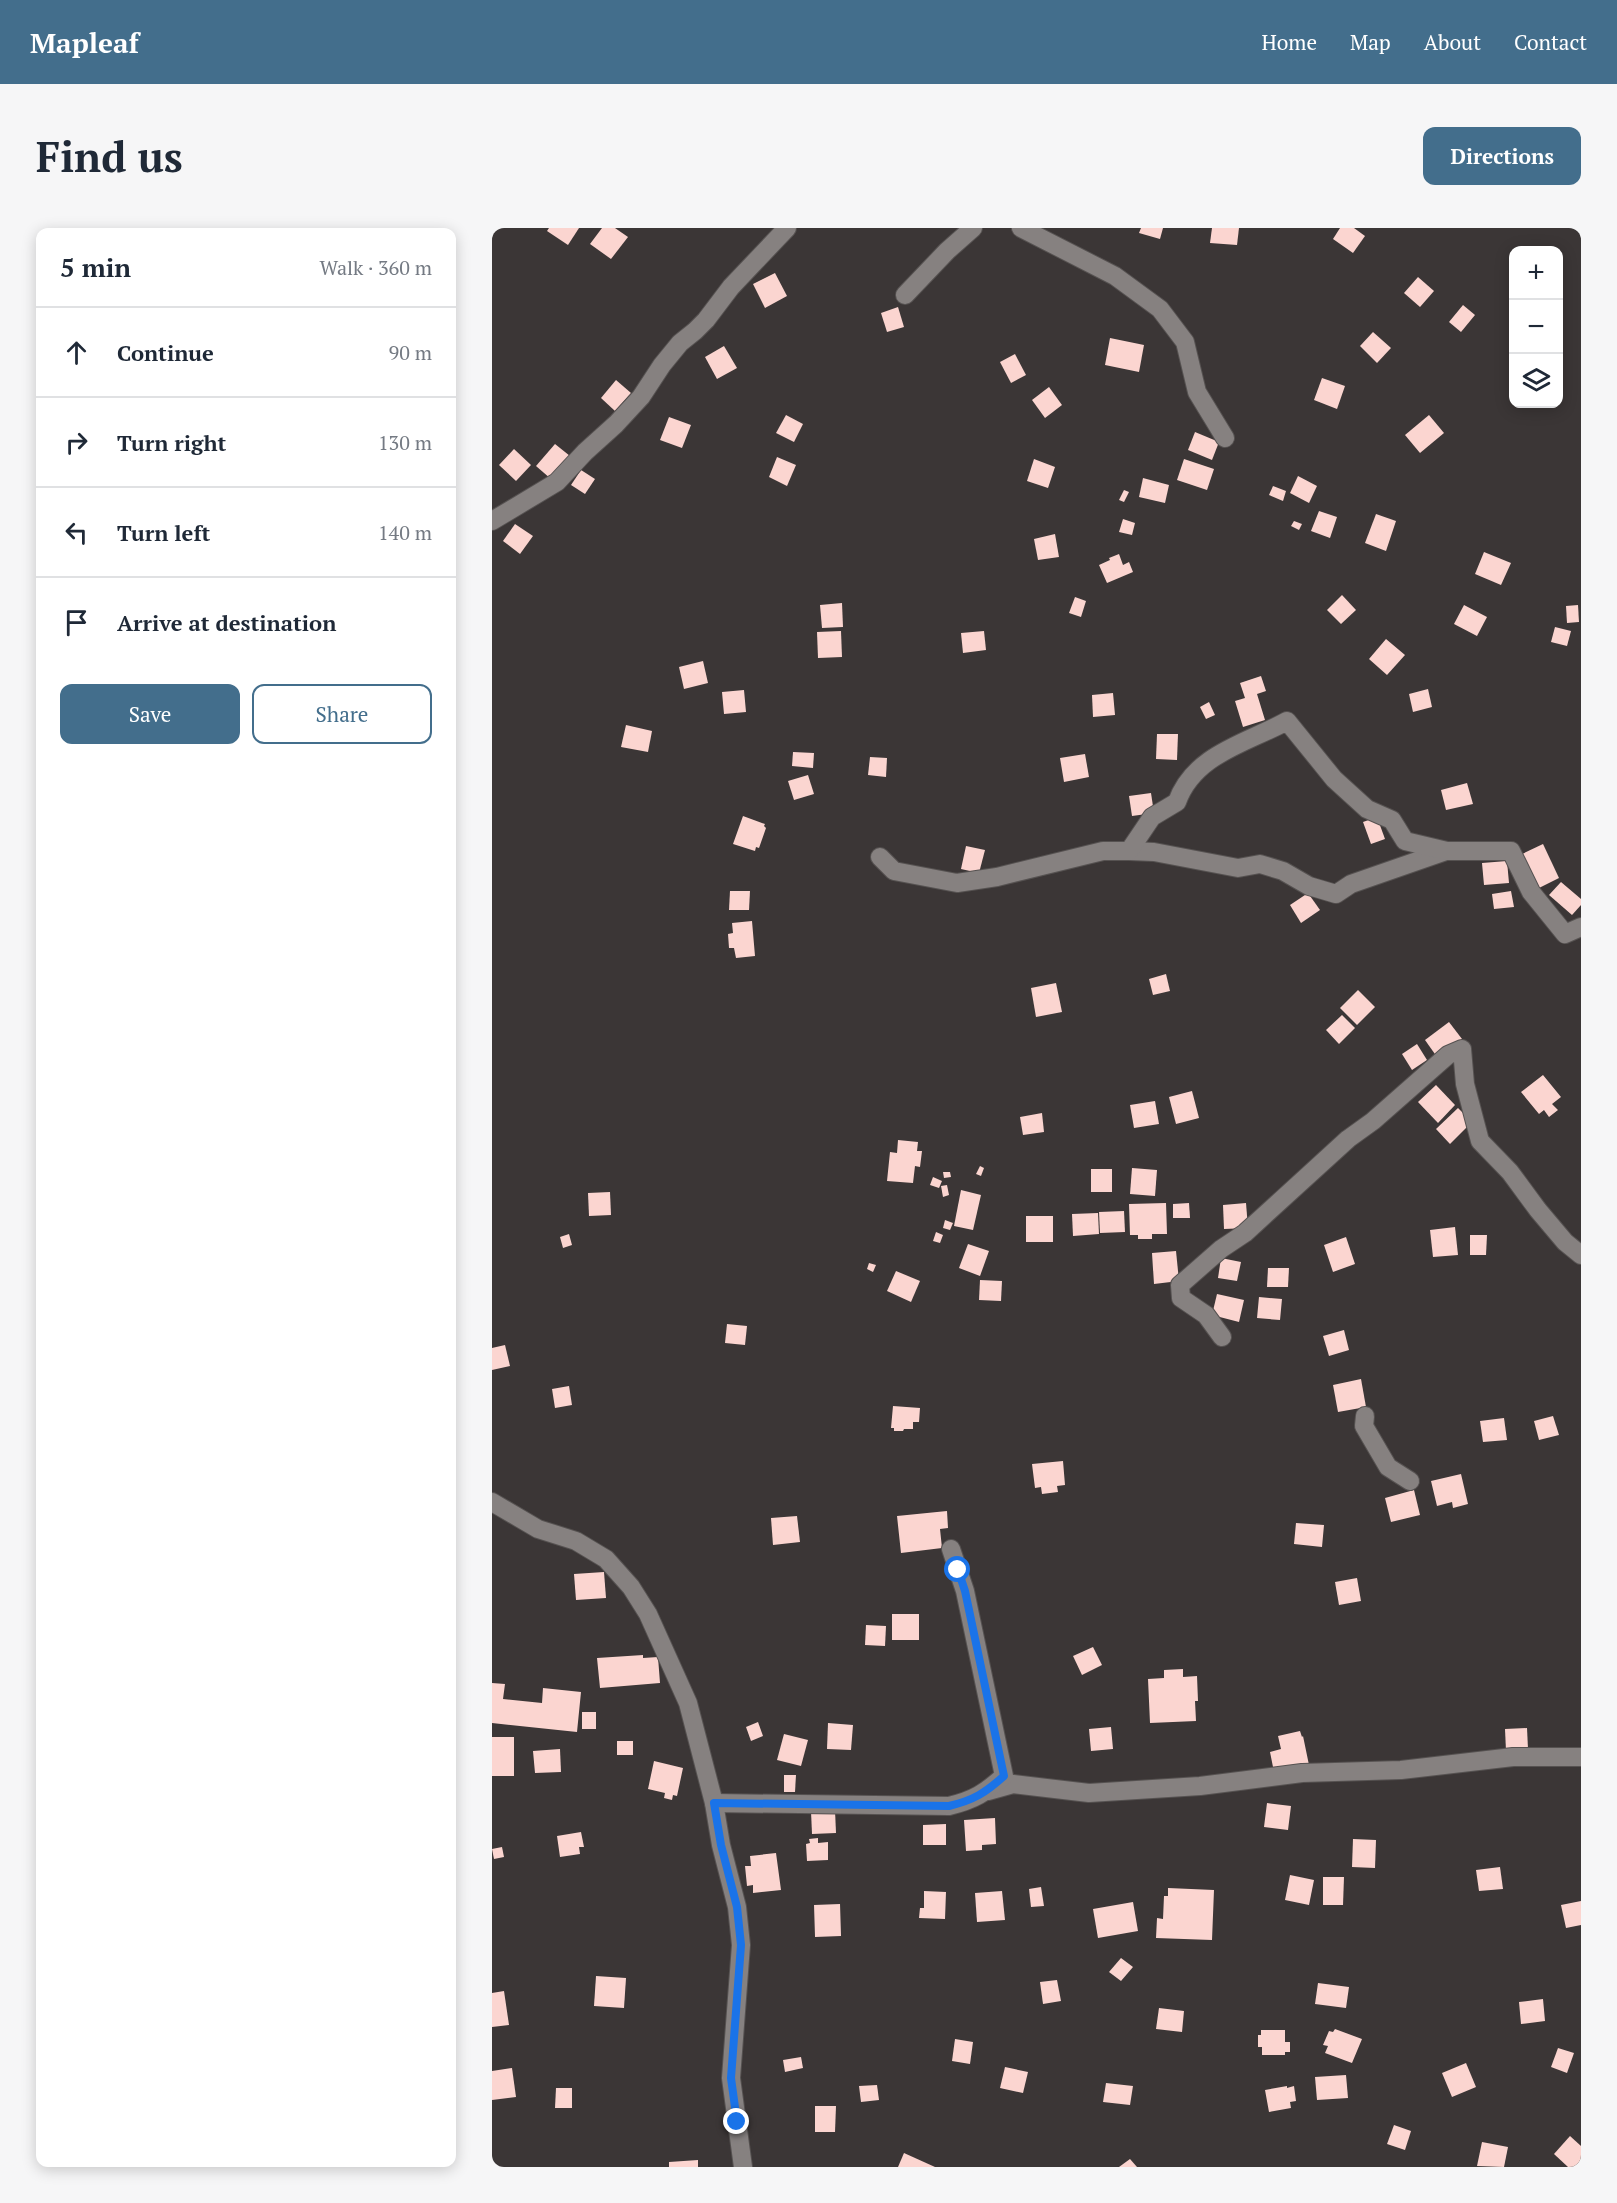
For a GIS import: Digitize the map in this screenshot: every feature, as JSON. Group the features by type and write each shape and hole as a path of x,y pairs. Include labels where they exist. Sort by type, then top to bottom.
{"street":[{"path":"492,521 557,482 616,424 640,397 680,342 696,332 731,287 787,228"},
{"path":"905,295 947,251 973,228"},
{"path":"1021,228 1115,276 1160,309 1185,342 1197,392 1226,438"},
{"path":"1129,850 1152,817 1177,802 1182,788 1216,754 1287,721 1334,779 1367,809 1392,820 1405,841 1447,851 1511,851 1531,892 1565,934 1581,927"},
{"path":"880,857 894,871 957,883 998,877 1103,851 1154,852 1238,868 1260,864 1283,871 1309,886 1336,894 1351,884 1447,851"},
{"path":"1222,1337 1206,1315 1181,1298 1180,1285 1221,1249 1245,1233 1348,1139 1373,1121 1448,1055 1462,1049 1465,1084 1480,1141 1510,1172 1565,1242 1581,1255"},
{"path":"1365,1416 1364,1426 1388,1467 1410,1481"},
{"path":"492,1502 538,1529 576,1541 606,1559 631,1587 648,1614 688,1704 714,1803 721,1845 737,1907 741,1945 731,2078 743,2167"},
{"path":"714,1803 949,1806 971,1801 988,1791 1004,1776 965,1591 951,1549"},
{"path":"988,1791 1013,1784 1089,1793 1200,1786 1302,1773 1401,1770 1513,1756 1581,1757"}],"building":[{"path":"549,228 579,228 568,245 547,231"},
{"path":"602,228 615,228 628,237 611,259 590,244"},
{"path":"1141,228 1163,228 1160,239 1139,233"},
{"path":"1212,228 1239,228 1237,245 1210,243"},
{"path":"1340,228 1354,228 1365,236 1353,253 1333,239"},
{"path":"775,273 787,296 765,308 753,284"},
{"path":"1418,277 1434,291 1420,307 1404,293"},
{"path":"1463,305 1475,315 1461,332 1449,322"},
{"path":"898,307 904,327 887,332 881,313"},
{"path":"1373,332 1391,348 1377,363 1360,346"},
{"path":"1110,338 1144,345 1139,372 1105,365"},
{"path":"724,346 737,368 717,379 705,357"},
{"path":"1015,354 1026,375 1011,383 1000,362"},
{"path":"1322,378 1345,386 1337,409 1314,400"},
{"path":"616,380 631,393 615,411 601,398"},
{"path":"1049,387 1062,405 1045,418 1032,400"},
{"path":"786,415 803,424 794,442 776,433"},
{"path":"1429,415 1444,433 1420,453 1405,435"},
{"path":"669,417 691,425 682,448 660,440"},
{"path":"1195,432 1219,442 1212,460 1188,450"},
{"path":"555,444 570,456 551,479 536,466"},
{"path":"514,449 531,465 516,481 499,465"},
{"path":"777,457 796,465 787,486 769,477"},
{"path":"1034,459 1055,467 1048,488 1027,481"},
{"path":"1184,459 1214,469 1207,490 1177,480"},
{"path":"581,470 595,479 585,494 571,485"},
{"path":"1298,476 1317,486 1309,503 1290,493"},
{"path":"1143,478 1169,485 1165,503 1139,497"},
{"path":"1273,486 1286,491 1283,501 1269,495"},
{"path":"1124,490 1129,492 1124,502 1119,500"},
{"path":"1319,511 1337,517 1330,538 1311,531"},
{"path":"1376,514 1396,521 1386,551 1365,543"},
{"path":"1123,519 1135,523 1132,535 1119,532"},
{"path":"1294,521 1302,524 1299,530 1291,526"},
{"path":"515,524 533,536 520,554 503,541"},
{"path":"1055,534 1059,557 1038,560 1034,539"},
{"path":"1484,552 1511,563 1501,585 1475,574"},
{"path":"1119,554 1123,565 1129,562 1133,572 1107,583 1099,565"},
{"path":"1342,595 1356,610 1341,624 1327,610"},
{"path":"1075,597 1086,601 1081,617 1069,613"},
{"path":"842,603 843,627 822,628 820,605"},
{"path":"1464,605 1487,617 1477,636 1454,624"},
{"path":"1578,605 1579,622 1567,623 1566,606"},
{"path":"1555,627 1571,631 1567,646 1551,642"},
{"path":"841,631 842,657 818,658 817,632"},
{"path":"984,631 986,650 963,653 961,633"},
{"path":"1386,639 1405,655 1387,675 1369,659"},
{"path":"703,661 708,683 684,689 679,667"},
{"path":"1261,676 1266,691 1257,694 1265,720 1243,727 1235,701 1245,698 1240,683"},
{"path":"1428,689 1432,707 1413,712 1409,694"},
{"path":"744,690 746,712 724,714 722,692"},
{"path":"1113,693 1115,715 1093,717 1092,695"},
{"path":"1209,702 1215,715 1206,719 1200,707"},
{"path":"626,725 652,731 648,752 621,747"},
{"path":"1157,734 1178,734 1177,760 1156,759"},
{"path":"793,752 814,753 813,768 792,766"},
{"path":"1085,754 1089,777 1064,782 1060,758"},
{"path":"870,757 887,758 886,777 868,775"},
{"path":"808,775 814,794 794,800 788,781"},
{"path":"1467,783 1473,804 1446,810 1441,790"},
{"path":"1151,793 1154,813 1132,816 1129,796"},
{"path":"743,816 765,824 766,828 759,848 756,847 755,851 733,844"},
{"path":"1377,817 1385,839 1371,844 1363,822"},
{"path":"1543,844 1559,878 1537,889 1520,855"},
{"path":"966,846 985,850 979,873 961,869"},
{"path":"1507,861 1509,883 1484,885 1482,863"},
{"path":"1561,882 1581,899 1581,905 1572,915 1549,895"},
{"path":"730,891 750,891 749,910 729,910"},
{"path":"1511,891 1514,907 1494,909 1492,894"},
{"path":"1308,893 1320,910 1301,923 1290,905"},
{"path":"752,921 755,956 736,958 734,948 729,948 728,934 733,933 732,923"},
{"path":"1166,974 1170,991 1153,995 1149,979"},
{"path":"1056,983 1062,1012 1036,1017 1031,988"},
{"path":"1358,990 1375,1007 1357,1025 1340,1008"},
{"path":"1342,1015 1355,1028 1339,1044 1326,1030"},
{"path":"1449,1022 1462,1039 1437,1057 1425,1040"},
{"path":"1417,1044 1427,1060 1412,1070 1402,1054"},
{"path":"1543,1075 1561,1097 1552,1104 1558,1110 1549,1117 1544,1110 1539,1114 1521,1092"},
{"path":"1436,1085 1455,1105 1438,1123 1418,1102"},
{"path":"1192,1091 1199,1118 1176,1124 1169,1097"},
{"path":"1155,1101 1159,1124 1134,1128 1130,1105"},
{"path":"1458,1108 1472,1122 1450,1144 1436,1129"},
{"path":"1042,1113 1044,1132 1023,1135 1020,1117"},
{"path":"898,1140 918,1142 917,1151 922,1151 920,1167 915,1166 913,1183 887,1181 890,1152 897,1153"},
{"path":"980,1166 984,1168 981,1176 976,1174"},
{"path":"1132,1168 1157,1170 1155,1196 1130,1194"},
{"path":"1091,1169 1112,1169 1112,1192 1091,1192"},
{"path":"943,1172 950,1172 951,1177 944,1178"},
{"path":"933,1177 942,1181 939,1188 930,1185"},
{"path":"947,1185 949,1195 943,1197 941,1186"},
{"path":"961,1190 981,1195 973,1230 954,1226"},
{"path":"610,1192 611,1215 589,1216 588,1193"},
{"path":"1166,1203 1167,1234 1152,1234 1152,1239 1138,1239 1138,1235 1130,1235 1129,1204"},
{"path":"1189,1203 1190,1218 1173,1218 1173,1204"},
{"path":"1246,1203 1248,1228 1224,1229 1223,1205"},
{"path":"1124,1211 1125,1232 1100,1233 1099,1212"},
{"path":"1098,1213 1099,1234 1073,1236 1072,1214"},
{"path":"1026,1216 1053,1216 1053,1242 1026,1242"},
{"path":"945,1220 953,1223 950,1230 943,1228"},
{"path":"1455,1227 1458,1255 1433,1257 1430,1230"},
{"path":"936,1232 943,1235 940,1243 933,1241"},
{"path":"569,1234 572,1245 563,1248 560,1237"},
{"path":"1470,1235 1487,1235 1486,1255 1470,1255"},
{"path":"1346,1237 1355,1264 1333,1272 1324,1245"},
{"path":"968,1244 989,1251 980,1276 959,1268"},
{"path":"1176,1251 1179,1281 1154,1284 1152,1253"},
{"path":"1221,1258 1241,1262 1237,1281 1218,1278"},
{"path":"869,1263 876,1265 873,1272 867,1269"},
{"path":"1268,1268 1289,1268 1288,1287 1267,1287"},
{"path":"896,1271 920,1281 911,1302 887,1291"},
{"path":"980,1280 1002,1281 1001,1301 979,1300"},
{"path":"1217,1294 1244,1300 1239,1322 1212,1315"},
{"path":"1259,1297 1282,1299 1280,1320 1257,1318"},
{"path":"727,1324 747,1326 745,1345 725,1343"},
{"path":"1344,1330 1349,1350 1329,1356 1323,1336"},
{"path":"505,1345 510,1366 492,1370 492,1348"},
{"path":"1361,1379 1366,1407 1338,1412 1333,1385"},
{"path":"569,1386 572,1405 555,1408 552,1389"},
{"path":"893,1406 920,1408 919,1422 913,1422 913,1429 894,1431 894,1428 891,1428"},
{"path":"1553,1416 1559,1435 1539,1440 1534,1421"},
{"path":"1504,1418 1507,1440 1483,1442 1480,1421"},
{"path":"1063,1461 1065,1485 1057,1486 1058,1492 1042,1494 1041,1487 1035,1488 1032,1464"},
{"path":"1461,1474 1468,1504 1453,1508 1452,1502 1437,1506 1431,1481"},
{"path":"1414,1490 1420,1515 1391,1522 1385,1498"},
{"path":"947,1511 948,1528 940,1529 942,1548 901,1553 897,1516"},
{"path":"797,1516 800,1542 773,1545 771,1518"},
{"path":"1296,1523 1324,1525 1322,1547 1294,1544"},
{"path":"604,1572 606,1598 576,1600 574,1574"},
{"path":"1357,1578 1361,1601 1339,1605 1335,1582"},
{"path":"892,1614 919,1614 919,1640 892,1640"},
{"path":"866,1625 886,1626 885,1646 865,1645"},
{"path":"1093,1647 1102,1665 1082,1675 1073,1656"},
{"path":"643,1655 643,1658 658,1657 660,1683 600,1688 597,1658"},
{"path":"1183,1669 1183,1677 1197,1676 1196,1721 1150,1723 1148,1679 1164,1678 1164,1670"},
{"path":"492,1683 505,1684 503,1699 542,1703 543,1688 581,1692 577,1732 492,1723"},
{"path":"582,1712 596,1712 596,1729 582,1729"},
{"path":"758,1722 763,1736 751,1741 746,1727"},
{"path":"828,1723 853,1725 851,1750 827,1749"},
{"path":"1111,1727 1113,1749 1091,1751 1089,1729"},
{"path":"1527,1728 1528,1749 1506,1751 1505,1729"},
{"path":"1300,1731 1309,1765 1274,1772 1270,1752 1281,1749 1278,1736"},
{"path":"784,1734 808,1740 801,1766 777,1760"},
{"path":"492,1737 514,1737 514,1776 492,1776"},
{"path":"617,1741 633,1741 633,1755 617,1755"},
{"path":"560,1749 561,1772 535,1773 533,1751"},
{"path":"654,1761 683,1768 677,1796 673,1795 672,1800 664,1798 665,1793 648,1789"},
{"path":"784,1775 796,1775 795,1792 784,1792"},
{"path":"1267,1803 1291,1806 1288,1830 1264,1827"},
{"path":"835,1810 836,1833 812,1834 811,1811"},
{"path":"995,1818 996,1844 982,1845 982,1850 966,1851 964,1820"},
{"path":"946,1824 946,1845 923,1845 923,1825"},
{"path":"581,1832 584,1847 579,1847 580,1854 560,1857 557,1836"},
{"path":"818,1838 818,1843 828,1842 828,1860 807,1861 806,1844 810,1843 809,1839"},
{"path":"1353,1839 1376,1840 1375,1868 1352,1867"},
{"path":"502,1847 504,1857 494,1859 492,1849"},
{"path":"776,1853 781,1890 753,1893 753,1885 747,1886 745,1866 751,1866 750,1856"},
{"path":"1500,1867 1503,1889 1479,1891 1476,1870"},
{"path":"1290,1875 1314,1880 1309,1905 1285,1900"},
{"path":"1323,1877 1344,1877 1343,1905 1323,1905"},
{"path":"1041,1887 1044,1906 1031,1907 1029,1889"},
{"path":"1168,1888 1214,1890 1212,1940 1156,1938 1157,1918 1163,1919 1164,1896 1168,1896"},
{"path":"924,1891 946,1892 945,1919 919,1918 920,1908 924,1908"},
{"path":"1002,1891 1005,1920 977,1922 975,1893"},
{"path":"1581,1901 1581,1925 1566,1928 1561,1905"},
{"path":"1133,1902 1138,1931 1098,1938 1093,1909"},
{"path":"840,1904 841,1936 815,1937 814,1905"},
{"path":"1121,1958 1133,1967 1121,1981 1109,1972"},
{"path":"596,1976 626,1978 624,2008 594,2006"},
{"path":"1057,1980 1061,2001 1043,2004 1040,1982"},
{"path":"1318,1983 1349,1987 1346,2008 1315,2004"},
{"path":"504,1991 509,2025 492,2027 492,1993"},
{"path":"1543,1999 1545,2021 1521,2024 1519,2002"},
{"path":"1159,2008 1184,2011 1182,2032 1156,2029"},
{"path":"1335,2029 1362,2039 1352,2063 1325,2053 1328,2046 1323,2045 1329,2031 1333,2032"},
{"path":"1261,2030 1285,2030 1285,2042 1290,2042 1290,2052 1285,2052 1285,2055 1262,2055 1262,2047 1258,2047 1258,2035 1261,2035"},
{"path":"955,2039 973,2042 970,2064 952,2061"},
{"path":"1558,2048 1574,2053 1567,2073 1551,2067"},
{"path":"801,2057 803,2068 785,2072 783,2060"},
{"path":"1466,2063 1476,2087 1452,2097 1442,2073"},
{"path":"1005,2067 1028,2072 1023,2093 1000,2088"},
{"path":"512,2068 516,2097 492,2100 492,2071"},
{"path":"1346,2075 1348,2098 1317,2100 1315,2077"},
{"path":"1106,2083 1133,2086 1130,2105 1103,2102"},
{"path":"877,2085 879,2100 861,2102 859,2086"},
{"path":"1287,2086 1287,2088 1294,2086 1296,2101 1290,2102 1291,2108 1269,2112 1265,2090"},
{"path":"556,2088 572,2088 572,2108 555,2108"},
{"path":"815,2106 836,2106 835,2132 815,2132"},
{"path":"1394,2125 1411,2131 1405,2150 1387,2144"},
{"path":"1570,2136 1581,2146 1581,2167 1568,2167 1554,2154"},
{"path":"1482,2142 1508,2147 1504,2167 1477,2166"},
{"path":"904,2153 935,2167 898,2167"},
{"path":"1130,2159 1137,2167 1119,2167"},
{"path":"698,2160 698,2167 669,2167 669,2162"}],"route":[{"path":"737,2122 731,2078 741,1945 737,1907 721,1845 714,1803 949,1806 971,1801 988,1791 1004,1776 965,1591 958,1570"}]}
